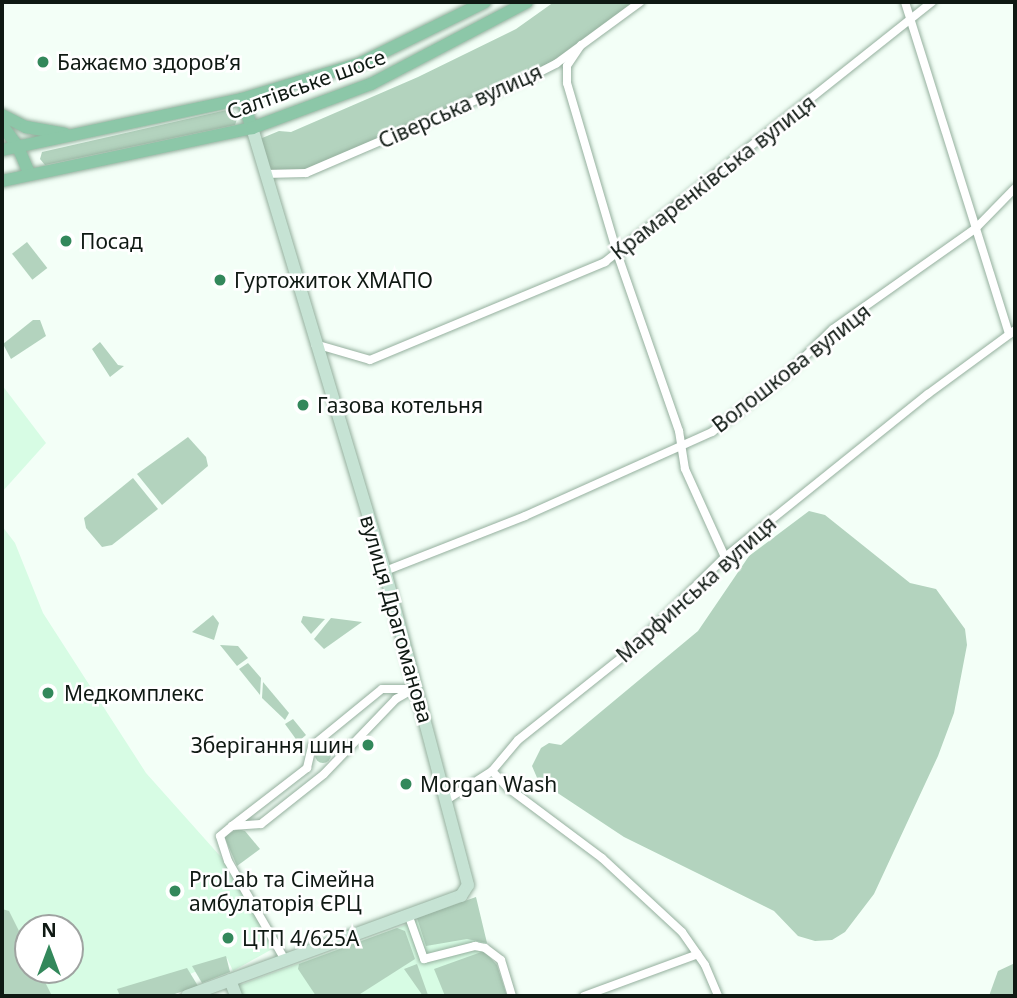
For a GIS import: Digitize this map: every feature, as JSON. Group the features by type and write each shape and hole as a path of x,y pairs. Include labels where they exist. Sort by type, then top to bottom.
{"main road":[{"name":"Салтівське шосе","path":"2,150 242,99 361,63 485,2"},
{"name":"Салтівське шосе","path":"2,181 251,128 371,84 527,2"},
{"path":"242,99 251,128"},
{"path":"2,115 26,127 74,135"},
{"path":"2,125 18,147 30,175"}],"street":[{"name":"Сіверська вулиця","path":"265,174 306,173 530,77 582,45 640,2"},
{"path":"905,2 976,228 1012,332"},
{"name":"Крамаренківська вулиця","path":"315,344 370,360 604,262 932,2"},
{"path":"582,45 567,66 567,83 617,250 679,431 680,449 726,557"},
{"name":"вулиця Драгоманова","path":"251,128 385,570 415,688 448,799 467,889 461,896 408,914"},
{"name":"Волошкова вулиця","path":"385,570 680,449 712,432 787,374 834,329 976,228 1015,188"},
{"name":"Марфинська вулиця","path":"448,799 492,771 518,740 630,651 726,557 1012,332"},
{"path":"232,826 261,824 324,774 389,706 415,688"},
{"path":"285,960 223,850 220,836 307,768 315,743 382,689 415,688"},
{"path":"492,771 507,787 602,858 682,932 698,954 718,996"},
{"path":"187,996 408,914 424,958 475,946 485,948 501,960 512,996"},
{"path":"584,996 698,954"},
{"path":"230,981 236,996"}],"shaded area":[{"path":"554,2 640,2 557,63 306,173 265,174 255,141 279,131 291,132 418,77 516,29"},
{"path":"231,109 238,116 235,125 45,165 40,159 42,152"},
{"path":"27,242 47,268 32,280 12,254"},
{"path":"33,320 40,320 46,336 11,359 3,344"},
{"path":"100,342 118,365 124,366 110,377 92,349"},
{"path":"2,385 46,443 2,492"},
{"path":"188,437 206,457 208,466 162,505 137,474"},
{"path":"133,478 158,509 112,545 102,547 86,528 84,518"},
{"path":"809,511 825,515 910,583 936,589 965,629 967,645 954,713 938,756 874,894 845,932 832,940 815,941 798,936 774,911 624,837 538,780 532,766 541,748 549,743 561,745 698,631 749,556"},
{"name":"Медкомплекс","path":"2,526 15,543 43,613 146,773 221,857 274,948 233,971 227,958 139,996 2,996"},
{"path":"213,615 219,623 214,640 192,632"},
{"path":"303,616 325,619 311,634 301,622"},
{"path":"331,618 362,622 324,649 314,639"},
{"path":"220,645 238,646 248,658 237,666"},
{"path":"248,663 261,678 260,695 239,669"},
{"path":"263,682 289,713 285,720 262,698"},
{"path":"293,719 306,735 298,742 285,724"},
{"path":"320,747 326,747 331,755 329,761 320,763 315,758 315,752"},
{"path":"238,829 245,831 260,849 237,866 224,836"},
{"path":"476,897 487,943 467,939 426,946 417,918"},
{"path":"474,900 501,996 241,996 237,986"},
{"path":"2,909 9,911 14,921 14,984 46,984 52,996 2,996"},
{"path":"397,928 405,931 415,959 357,996 316,996 298,969 299,964"},
{"path":"484,951 497,965 507,996 445,996 434,969"},
{"path":"226,956 230,972 202,983 192,966"},
{"path":"1015,963 1015,996 989,996 998,971"},
{"path":"417,964 429,996 423,996 404,969"},
{"path":"187,968 198,986 169,996 120,996 117,989"}],"place":[{"name":"Бажаємо здоровʼя","path":"43,62"},
{"name":"Посад","path":"66,241"},
{"name":"Гуртожиток ХМАПО","path":"220,280"},
{"name":"Газова котельня","path":"303,405"},
{"name":"Медкомплекс","path":"48,693"},
{"name":"Зберігання шин","path":"368,745"},
{"name":"Morgan Wash","path":"406,784"},
{"name":"ProLab та Сімейна амбулаторія ЄРЦ","path":"175,891"},
{"name":"ЦТП 4/625А","path":"228,938"}]}
